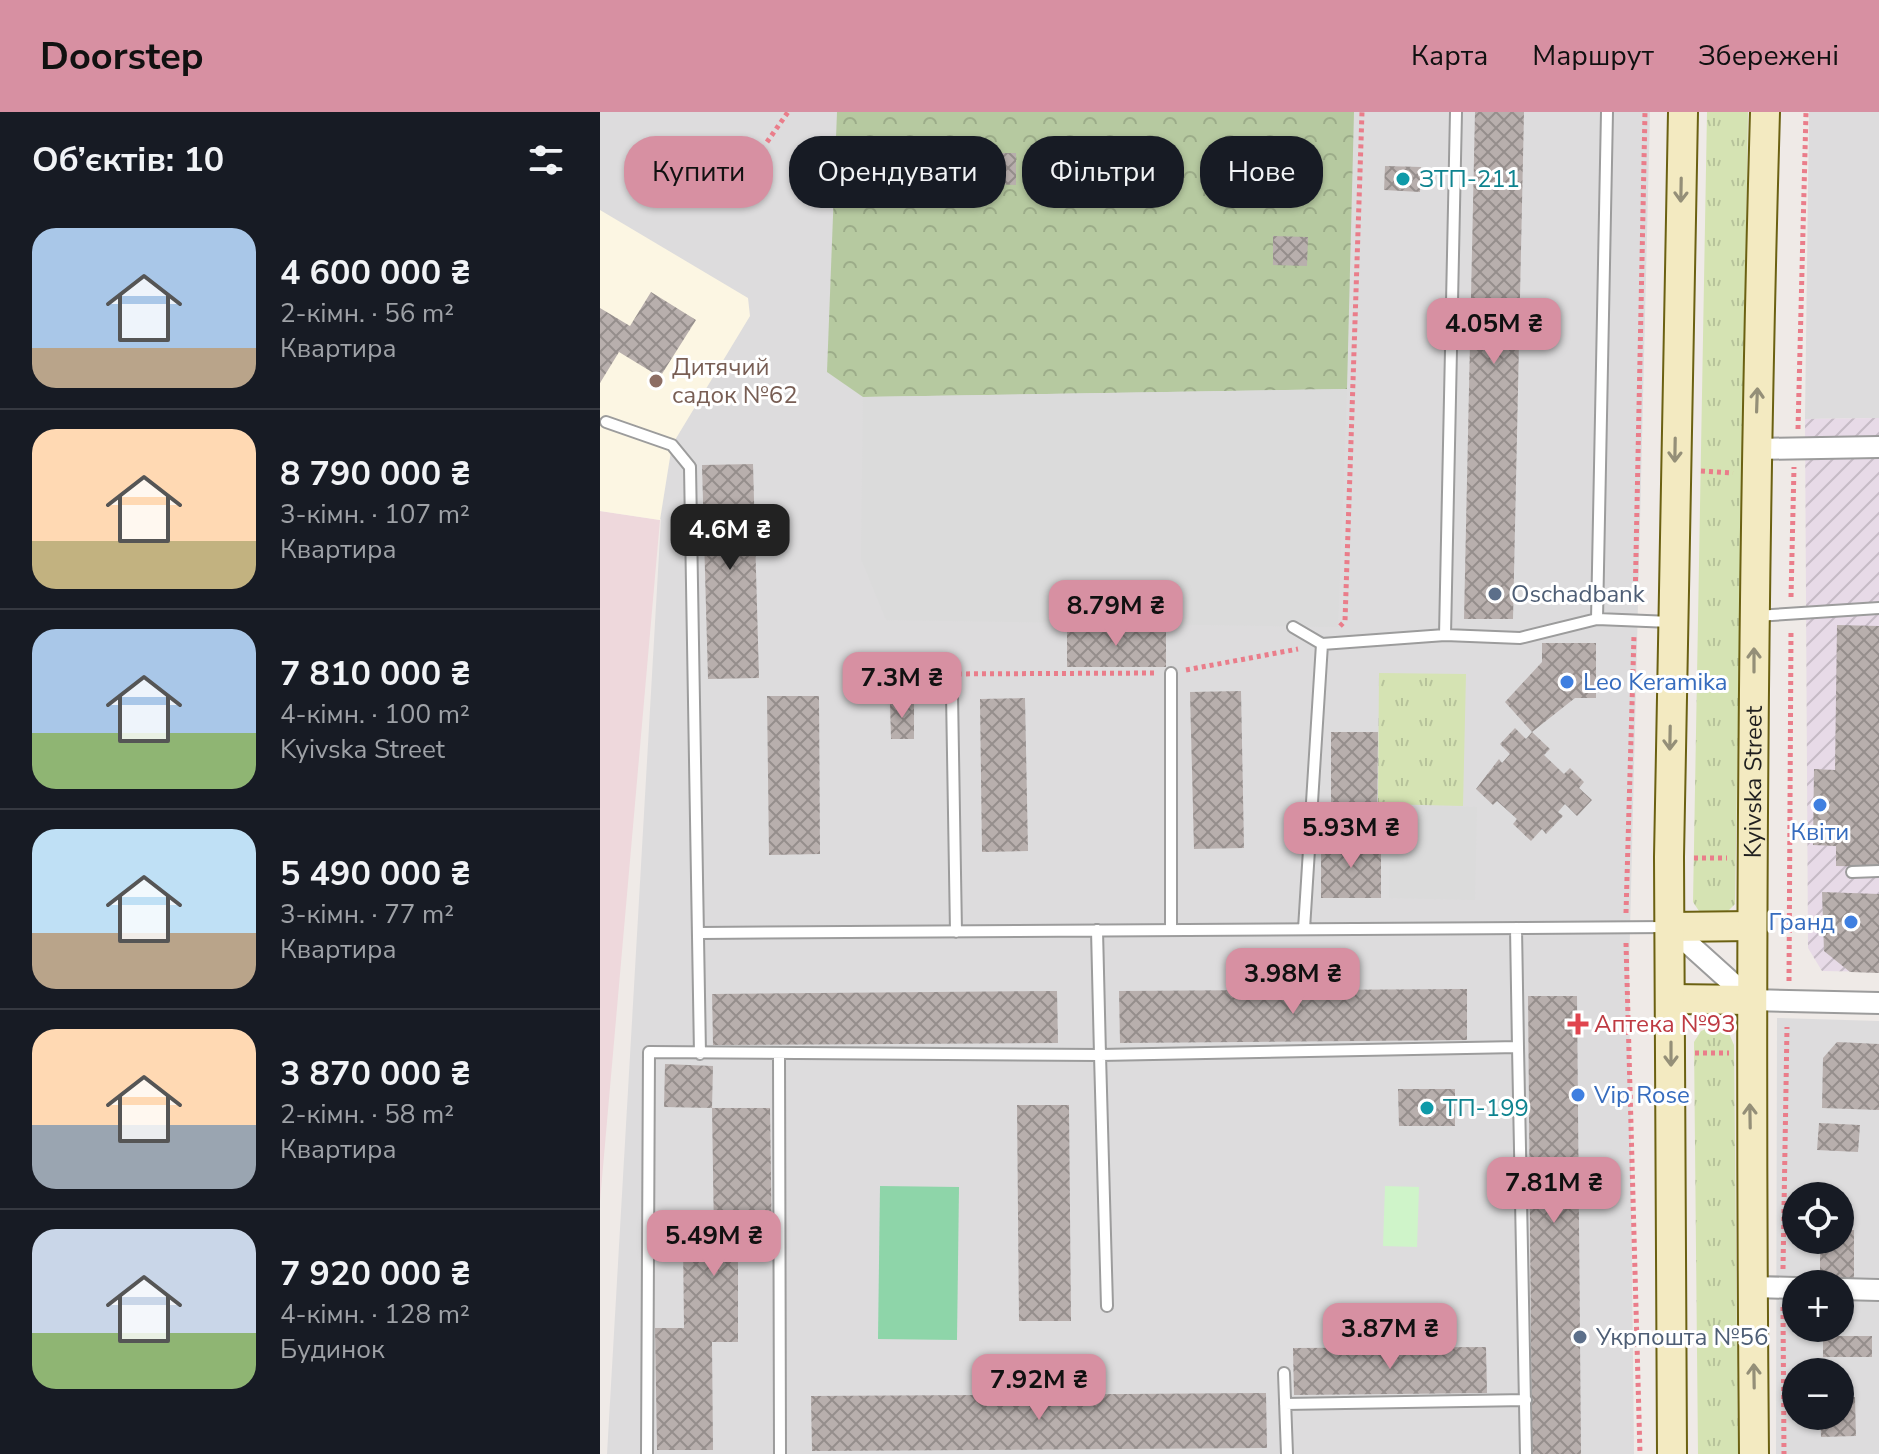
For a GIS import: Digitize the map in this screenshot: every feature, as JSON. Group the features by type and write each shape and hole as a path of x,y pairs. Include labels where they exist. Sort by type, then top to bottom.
{"main road":[{"path":"1672,1454 1671,622 1683,112"},
{"name":"Kyivska Street","path":"1754,1454 1751,1000 1754,616 1749,461 1765,112"},
{"path":"1670,927 1752,926"},
{"path":"1671,999 1751,1000"}],"street":[{"path":"1749,461 1797,448 1879,447"},
{"path":"1670,927 1751,1000 1879,1003"},
{"path":"1753,1287 1782,1288"},
{"path":"1854,1289 1879,1290"}],"lane":[{"path":"1445,635 1456,112"},
{"path":"1597,619 1607,112"},
{"path":"606,422 672,445 690,467 700,1054"},
{"path":"1754,616 1879,608"},
{"path":"1293,627 1322,644 1445,635 1520,638 1597,619 1671,622"},
{"path":"1304,929 1322,644"},
{"path":"1171,673 1171,930"},
{"path":"952,694 956,932"},
{"path":"1852,872 1879,871"},
{"path":"699,933 1670,927"},
{"path":"1516,928 1526,1454"},
{"path":"1097,930 1107,1306"},
{"path":"647,1454 649,1052 1100,1055 1518,1047"},
{"path":"779,1053 780,1454"},
{"path":"1284,1373 1287,1454"},
{"path":"1285,1404 1526,1400"}],"path":[{"path":"771,136 788,112"},
{"path":"942,674 1171,673 1322,644 1345,621 1362,112"},
{"path":"1640,1454 1626,927 1645,112"},
{"path":"1789,986 1792,476 1797,448 1806,112"},
{"path":"1701,471 1749,461"},
{"path":"1694,858 1736,859"},
{"path":"1787,1027 1789,1270"},
{"path":"1694,1053 1734,1053"},
{"path":"1784,1454 1787,1342"}],"shaded area":[{"path":"600,112 1650,112 1629,972 1634,1454 607,1454 661,519 600,510"},
{"path":"1809,112 1879,112 1879,418 1805,419"},
{"name":"Дитячий садок №62","path":"600,210 748,298 750,316 672,445 660,520 600,511"},
{"path":"1347,389 1338,627 886,620 861,559 863,397"},
{"path":"1879,418 1879,972 1822,971 1808,948 1805,419"},
{"path":"600,511 660,520 600,1201"},
{"path":"1391,805 1477,807 1475,900 1389,898"},
{"path":"1777,1018 1879,1021 1879,1454 1776,1454"}],"green space":[{"path":"837,112 1354,112 1347,389 863,397 827,372 833,208 1006,208 1006,136 836,136"},
{"path":"1707,112 1748,112 1735,904 1723,916 1701,914 1693,902"},
{"path":"1379,673 1466,674 1463,806 1378,804"},
{"path":"1713,1026 1728,1031 1734,1045 1738,1454 1698,1454 1694,1042 1701,1031"},
{"path":"880,1186 959,1187 957,1340 878,1339"},
{"path":"1385,1186 1419,1187 1417,1247 1383,1246"}],"building":[{"path":"1475,112 1524,112 1513,619 1464,619"},
{"path":"1006,153 1016,153 1016,185 1006,185"},
{"name":"ЗТП-211","path":"1385,166 1421,167 1420,192 1384,190"},
{"path":"1273,236 1308,237 1307,266 1273,265"},
{"path":"651,292 696,320 660,377 619,352 600,383 600,308 630,326"},
{"path":"753,464 759,678 708,679 702,465"},
{"path":"1837,625 1879,626 1879,867 1836,866 1836,846 1813,845 1814,769 1835,770"},
{"path":"1067,630 1166,630 1166,667 1067,667"},
{"path":"1542,643 1596,643 1596,698 1575,698 1532,732 1505,702 1542,662"},
{"path":"1241,691 1244,848 1194,849 1190,692"},
{"path":"767,696 819,696 820,854 769,855"},
{"path":"1025,698 1028,851 982,852 980,699"},
{"path":"890,702 914,702 914,739 891,739"},
{"path":"1515,728 1526,739 1532,732 1550,749 1544,755 1564,774 1570,768 1584,782 1579,788 1592,800 1577,816 1565,804 1558,812 1563,816 1546,834 1542,829 1531,841 1513,824 1517,819 1497,801 1493,805 1476,789 1499,759 1502,763 1510,754 1500,744"},
{"path":"1331,732 1378,732 1377,825 1331,825"},
{"path":"1321,843 1381,843 1381,898 1321,898"},
{"name":"Гранд","path":"1822,892 1879,894 1879,973 1850,972 1824,951"},
{"path":"1467,989 1467,1040 1120,1043 1119,991"},
{"path":"1057,991 1058,1043 713,1045 712,994"},
{"path":"1528,996 1577,996 1581,1454 1532,1454"},
{"path":"1837,1042 1879,1044 1879,1110 1822,1108 1823,1058"},
{"path":"665,1064 713,1066 712,1108 664,1107"},
{"name":"ТП-199","path":"1398,1089 1455,1089 1455,1126 1399,1126"},
{"path":"1017,1105 1069,1105 1071,1321 1019,1321"},
{"path":"712,1108 770,1108 772,1249 738,1249 738,1342 712,1342 713,1450 657,1450 655,1328 684,1328 683,1238 714,1237"},
{"path":"1819,1123 1860,1125 1858,1152 1817,1150"},
{"path":"1820,1254 1854,1254 1854,1270 1820,1270"},
{"path":"1854,1336 1872,1336 1872,1357 1823,1357 1823,1342 1854,1342"},
{"path":"1486,1347 1487,1393 1294,1395 1293,1348"},
{"path":"1266,1393 1267,1448 812,1451 811,1396"},
{"path":"1855,1397 1856,1436 1821,1437 1821,1430 1854,1430"}],"place":[{"name":"ЗТП-211","path":"1403,179"},
{"name":"Дитячий садок №62","path":"656,381"},
{"name":"Oschadbank","path":"1495,594"},
{"name":"Leo Keramika","path":"1567,682"},
{"name":"Квiти","path":"1820,805"},
{"name":"Гранд","path":"1851,922"},
{"name":"Аптека №93","path":"1578,1024"},
{"name":"Vip Rose","path":"1578,1095"},
{"name":"ТП-199","path":"1427,1108"},
{"name":"Укрпошта №56","path":"1580,1337"}]}
